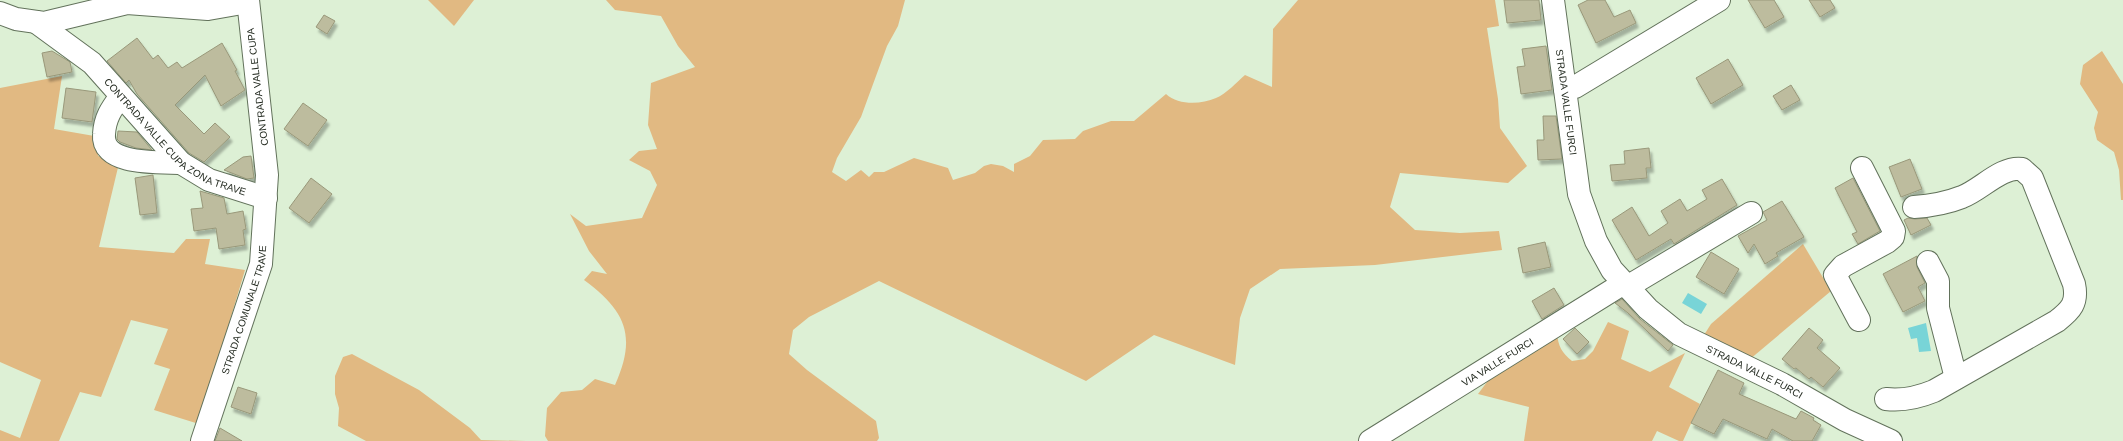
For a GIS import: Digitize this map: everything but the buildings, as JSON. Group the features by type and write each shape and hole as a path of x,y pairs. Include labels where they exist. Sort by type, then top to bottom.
{"street":[{"name":"STRADA VALLE FURCI","path":"1553,0 1579,194 1596,241 1612,270 1648,309 1679,334 1782,384 1844,420 1891,441"},
{"path":"1565,89 1575,87 1719,0"},
{"path":"0,13 16,19 36,22 54,22 127,3 208,9 248,1"},
{"name":"CONTRADA VALLE CUPA","path":"248,1 267,175"},
{"name":"CONTRADA VALLE CUPA ZONA TRAVE","path":"36,22 92,63 181,162 209,180 266,198"},
{"path":"121,96 110,109 105,121 103,143 105,148 110,153 130,160 181,162"},
{"path":"1859,320 1835,275 1843,266 1887,242 1893,237 1894,231 1862,168"},
{"path":"1886,398 1902,400 1921,397 1956,378 2060,318 2074,305 2076,292 2032,178 2022,169 2010,170 1964,197 1914,207"},
{"name":"STRADA COMUNALE TRAVE","path":"202,441 261,264 267,175"},
{"path":"1626,285 1751,213"},
{"path":"1928,262 1938,281 1938,308 1956,378"},
{"name":"VIA VALLE FURCI","path":"1370,441 1626,285"}],"shaded area":[{"path":"428,0 474,0 454,26"},
{"path":"606,0 905,0 898,26 887,46 861,117 837,158 832,172 846,181 861,170 869,177 874,172 884,172 914,158 948,168 953,180 975,173 984,166 991,164 1003,166 1014,172 1014,164 1030,156 1043,140 1075,139 1083,131 1111,121 1134,121 1166,94 1171,98 1183,102 1203,102 1224,94 1245,75 1272,87 1273,29 1298,0 1495,0 1499,26 1487,28 1498,99 1500,128 1527,166 1508,183 1400,173 1390,207 1415,230 1460,233 1499,231 1502,250 1375,265 1280,269 1250,289 1240,318 1235,365 1154,335 1086,381 879,281 809,317 793,330 789,354 807,370 876,421 879,438 877,441 548,441 545,436 547,408 561,392 582,390 595,379 615,385 622,368 625,352 626,338 624,326 618,314 598,291 584,280 592,271 607,274 589,251 570,214 586,226 642,218 657,185 650,171 629,160 639,151 657,149 648,125 651,83 695,67 678,46 661,16 615,10"},
{"path":"2102,51 2123,84 2123,200 2121,200 2119,170 2114,152 2097,140 2094,128 2098,112 2080,84 2083,65"},
{"path":"62,76 54,129 100,137 98,156 120,159 99,247 174,253 186,239 210,239 205,264 245,270 199,424 154,410 170,369 154,364 168,329 131,320 101,397 80,392 59,441 0,441 0,430 20,438 41,380 0,362 0,88"},
{"path":"1803,244 1831,291 1749,360 1704,335 1711,324"},
{"path":"1608,322 1629,331 1621,359 1650,372 1685,353 1669,387 1700,404 1683,441 1679,441 1657,431 1652,441 1524,441 1529,407 1478,394 1490,378 1557,333 1558,342 1563,352 1572,361 1585,359 1593,351"},
{"path":"352,354 419,390 470,428 481,440 526,441 366,441 338,426 339,408 335,394 335,376 343,357"}],"water":[{"path":"1688,293 1707,304 1701,314 1682,303"},
{"path":"1926,323 1931,351 1919,352 1917,338 1911,339 1908,328"}]}
